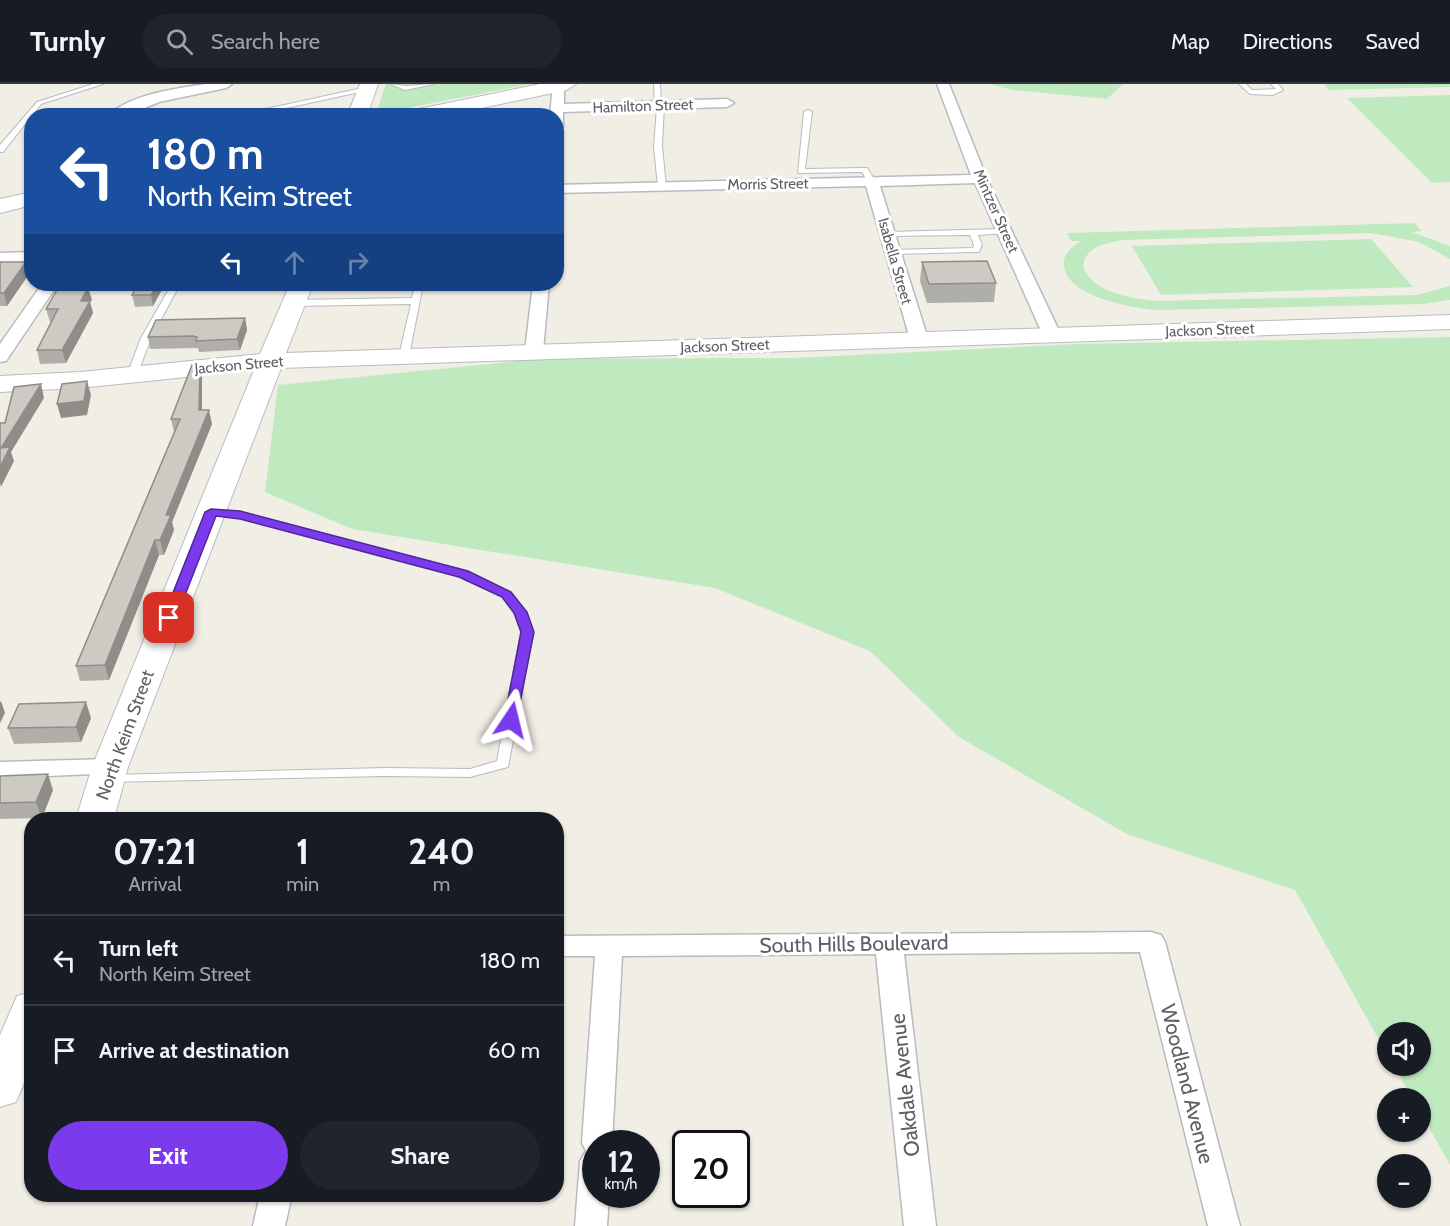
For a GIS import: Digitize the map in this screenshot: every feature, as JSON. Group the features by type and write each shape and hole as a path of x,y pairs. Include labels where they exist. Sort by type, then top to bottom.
{"street":[{"path":"127,108 175,89 226,84"},
{"name":"Mintzer Street","path":"943,84 980,180 1052,335"},
{"path":"452,108 563,85 559,108"},
{"path":"360,108 368,87"},
{"name":"Hamilton Street","path":"564,116 660,105 727,103"},
{"name":"Morris Street","path":"564,189 980,180"},
{"name":"Isabella Street","path":"872,182 919,339"},
{"path":"0,206 24,200"},
{"path":"0,258 24,257"},
{"path":"0,357 45,291"},
{"path":"534,351 539,291"},
{"name":"North Keim Street","path":"96,812 108,773 273,361 297,294"},
{"name":"Jackson Street","path":"0,384 132,375 273,361 1450,322"},
{"path":"0,770 108,773"},
{"name":"South Hills Boulevard","path":"564,946 1151,942"},
{"name":"Woodland Avenue","path":"1151,942 1224,1226"},
{"name":"Oakdale Avenue","path":"890,944 920,1226"},
{"path":"598,1130 609,947"},
{"path":"0,1089 24,1028"},
{"path":"269,1226 274,1202"},
{"path":"591,1226 592,1208"}],"lane":[{"path":"35,108 39,103 100,84"},
{"path":"394,84 405,88 431,84"},
{"path":"657,84 660,105 658,146 662,187"},
{"path":"1242,84 1250,92 1273,93 1280,90 1274,84"},
{"path":"272,108 368,87"},
{"path":"466,105 471,108"},
{"path":"808,112 801,171 864,170 872,182"},
{"path":"0,150 24,121"},
{"path":"887,234 1004,231"},
{"path":"893,252 976,250 978,245 973,233"},
{"path":"132,375 146,338 172,291"},
{"path":"404,356 417,291"},
{"path":"297,294 415,301"},
{"path":"108,773 470,773 503,764 527,632 520,612 507,594 463,574 240,515 211,512"}],"green space":[{"path":"386,84 530,84 407,108 378,108"},
{"path":"989,84 1123,84 1107,99 1013,90"},
{"path":"1325,84 1450,84 1450,87 1328,90"},
{"path":"1450,95 1450,182 1432,183 1347,98"},
{"path":"1414,223 1422,231 1412,232 1450,246 1450,259 1419,242 1372,233 1122,240 1092,250 1083,266 1095,283 1114,293 1158,301 1417,295 1450,286 1450,300 1422,304 1157,310 1133,307 1088,293 1076,286 1068,277 1064,266 1066,254 1082,241 1071,241 1067,233"},
{"path":"1371,239 1413,287 1161,295 1132,246"},
{"path":"1450,337 1450,1165 1431,1131 1431,1088 1407,1088 1400,1076 1431,1076 1431,1022 1377,1022 1377,1036 1295,890 1127,834 959,737 870,651 715,588 352,529 265,492 278,385 539,359 794,358 1077,344"}],"building":[{"path":"987,261 996,283 929,284 922,262"},
{"path":"0,262 24,262 4,293 0,293"},
{"path":"56,291 86,291 81,301 90,301 62,350 37,350 58,309 46,309"},
{"path":"134,291 153,291 151,295 132,295"},
{"path":"245,318 237,339 196,341 197,337 193,336 148,337 156,320"},
{"path":"200,364 199,410 209,410 166,515 171,515 160,540 155,540 105,665 76,666 180,419 171,419 192,365"},
{"path":"87,381 84,401 57,404 62,384"},
{"path":"41,384 1,448 10,447 0,467 0,423 5,423 14,387"},
{"path":"86,702 76,727 8,728 19,704"},
{"path":"48,774 36,802 0,803 0,776"}],"route":[{"path":"169,618 211,512 240,515 463,574 507,594 520,612 527,632 511,720"}]}
